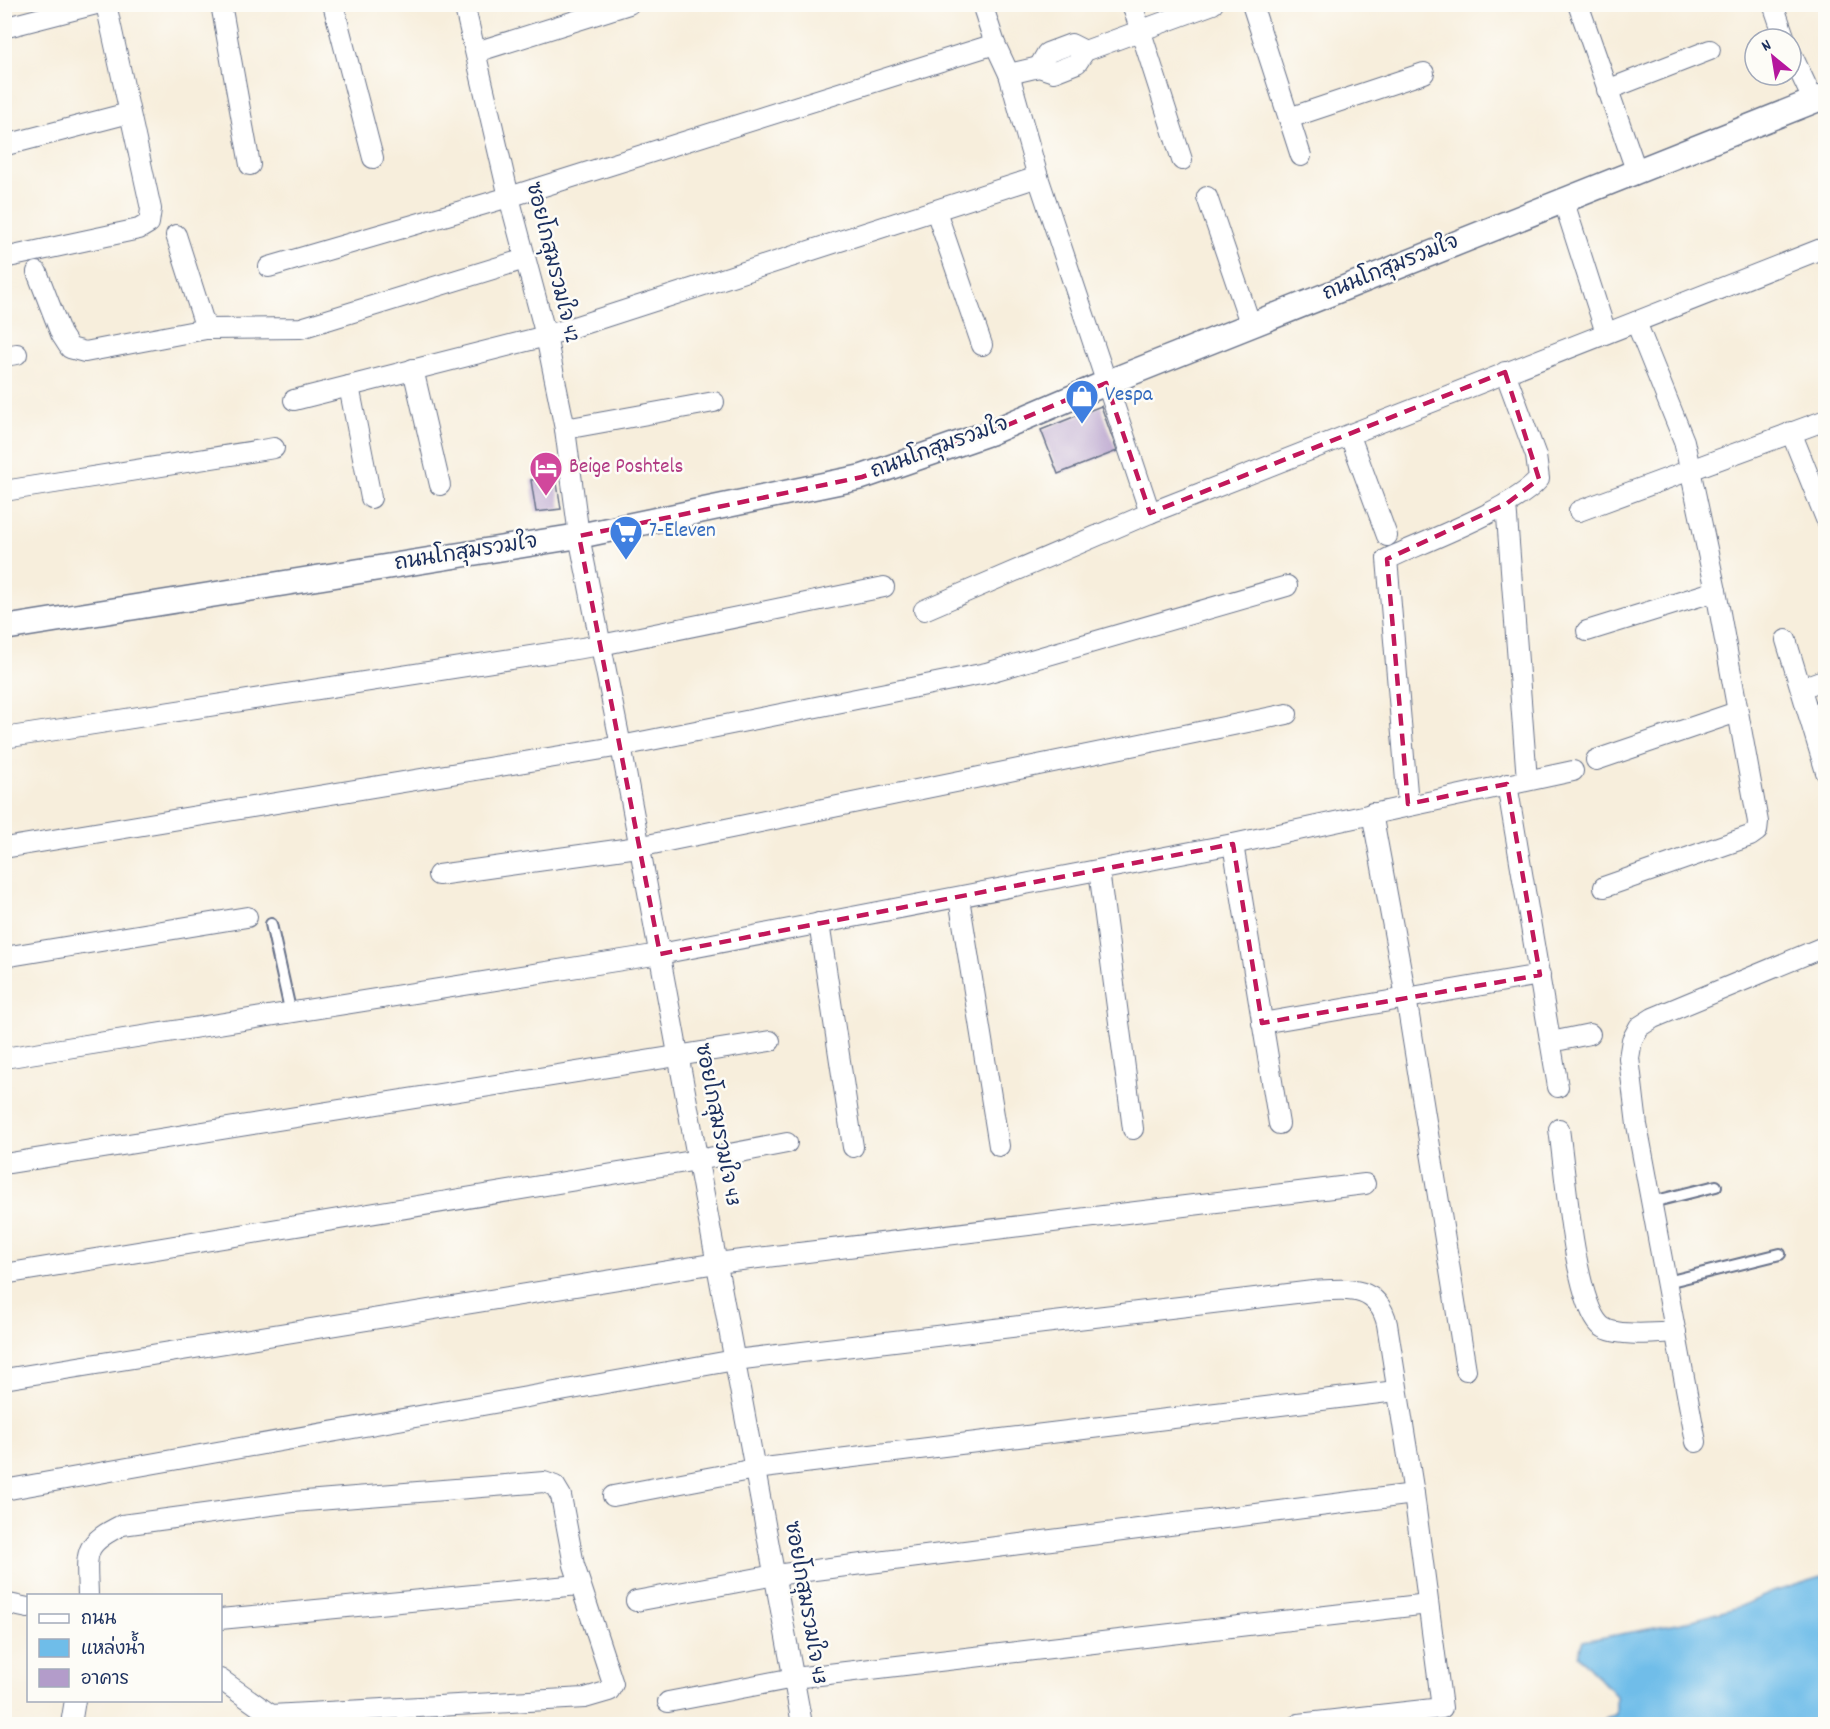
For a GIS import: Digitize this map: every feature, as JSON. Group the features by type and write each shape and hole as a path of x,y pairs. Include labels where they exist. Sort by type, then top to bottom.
{"street":[{"path":"7,27 96,4"},
{"path":"4,258 139,229 150,223 151,209 106,4"},
{"path":"221,4 250,165"},
{"path":"333,4 373,158"},
{"name":"ซอยโกสุมรวมใจ 42","path":"464,4 509,197 546,336 565,429 579,536"},
{"path":"476,52 629,4"},
{"path":"982,4 995,44 1009,74 1038,177 1150,513"},
{"path":"1132,4 1182,160"},
{"path":"1009,74 1039,67 1054,72 1077,63 1085,51 1141,28 1213,4"},
{"path":"1252,4 1301,156"},
{"path":"1578,4 1636,170"},
{"path":"1773,4 1781,27"},
{"path":"269,267 509,197 995,44"},
{"path":"1607,90 1710,50"},
{"path":"1803,72 1819,98"},
{"path":"1289,118 1424,73"},
{"name":"ถนนโกสุมรวมใจ","path":"4,628 579,536 862,477 989,433 1106,383 1819,98"},
{"path":"6,145 129,113"},
{"path":"294,400 546,336 936,212 1038,177"},
{"path":"1207,197 1251,326"},
{"path":"1563,199 1606,333"},
{"path":"936,212 982,345"},
{"path":"176,235 206,329"},
{"path":"924,610 1150,513 1826,248"},
{"path":"37,272 61,334 70,348 85,352 206,329 301,328 525,259"},
{"path":"1604,887 1750,836 1757,831 1758,822 1716,591 1684,441 1636,322"},
{"path":"413,369 440,485"},
{"path":"1408,804 1387,559 1506,504 1532,487 1539,479 1536,456 1505,372"},
{"path":"349,386 371,498"},
{"path":"565,429 714,402"},
{"path":"1579,511 1826,420"},
{"path":"1791,432 1826,519"},
{"path":"1350,436 1386,536"},
{"path":"4,491 274,448"},
{"path":"1506,504 1527,780"},
{"name":"ซอยโกสุมรวมใจ 43","path":"579,536 621,746 802,1725"},
{"path":"4,848 621,746 986,673 1287,586"},
{"path":"4,738 601,645 884,587"},
{"path":"1587,631 1716,591"},
{"path":"1786,640 1826,772"},
{"path":"1801,688 1826,679"},
{"path":"1596,760 1737,712"},
{"path":"438,875 638,847 1287,714"},
{"path":"4,1058 660,954 1233,844 1408,804 1573,771"},
{"path":"1507,784 1558,1087"},
{"path":"1372,813 1406,998 1466,1370"},
{"path":"1233,844 1279,1124"},
{"path":"1100,870 1133,1129"},
{"path":"960,898 999,1146"},
{"path":"4,957 246,917"},
{"path":"819,923 853,1147"},
{"path":"1696,1442 1637,1125 1629,1058 1632,1040 1639,1027 1653,1018 1826,946"},
{"path":"1262,1023 1540,975"},
{"path":"1551,1042 1590,1034"},
{"path":"4,1164 770,1041"},
{"path":"1559,1129 1581,1278 1588,1304 1600,1325 1613,1332 1676,1332"},
{"path":"4,1274 698,1160 787,1143"},
{"path":"4,1379 717,1263 1365,1184"},
{"path":"4,1490 735,1360 1338,1290 1366,1293 1377,1301 1384,1312 1414,1494 1442,1708 1299,1725"},
{"path":"613,1496 755,1469 1396,1391"},
{"path":"88,1594 87,1563 90,1545 102,1535 122,1525 292,1502 544,1482 555,1486 561,1496 579,1585 613,1684 609,1691 600,1695 574,1699 277,1720 222,1680"},
{"path":"636,1601 775,1575 1414,1494"},
{"path":"222,1618 579,1585"},
{"path":"4,1603 27,1608"},
{"path":"668,1702 794,1678 1428,1604"},
{"path":"70,1725 75,1702"}],"lane":[{"path":"271,924 291,1014"},
{"path":"1652,1203 1716,1186"},
{"path":"1667,1282 1779,1254"}],"highlighted area":[{"path":"1505,372 1539,479 1506,504 1387,559 1408,804 1507,784 1540,975 1262,1023 1233,844 660,954 579,536 862,477 989,433 1106,383 1150,513"}],"water":[{"path":"1825,1576 1825,1724 1596,1724 1616,1714 1616,1696 1578,1655 1583,1641 1682,1623 1739,1607 1773,1592"}],"building":[{"path":"1101,406 1117,451 1058,474 1041,430"},
{"path":"556,477 561,509 536,512 531,480"}],"place":[{"name":"Vespa","path":"1082,425"},
{"name":"Beige Poshtels","path":"546,497"},
{"name":"7-Eleven","path":"626,561"}]}
